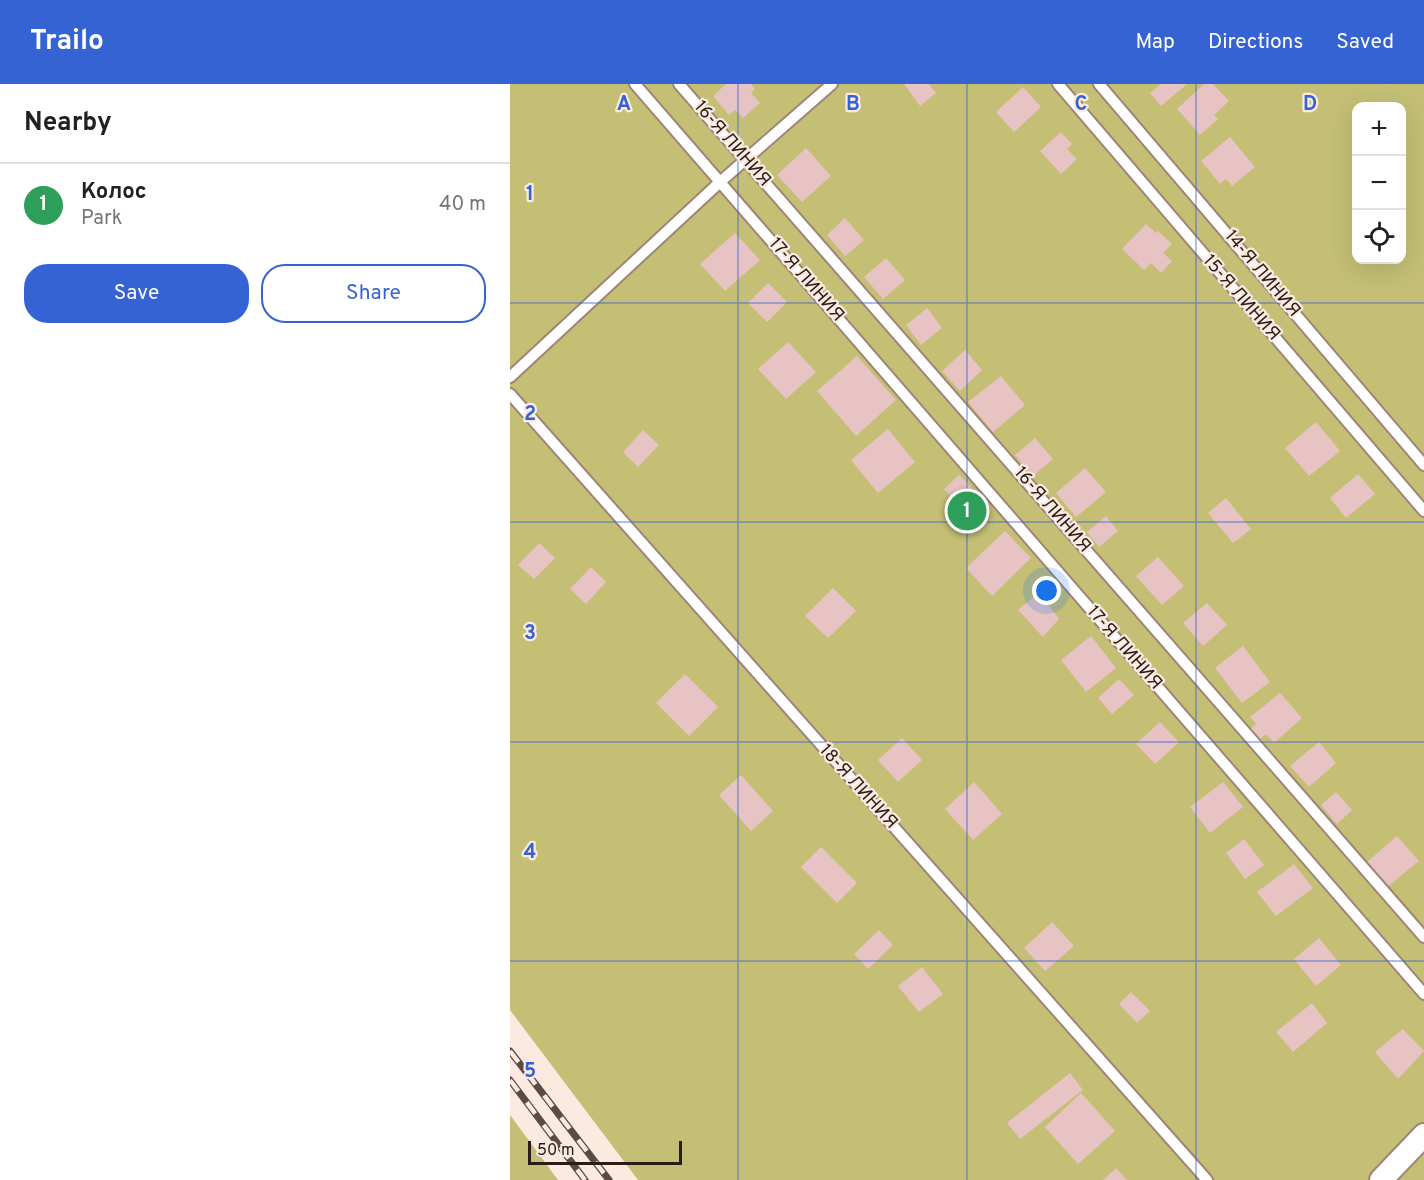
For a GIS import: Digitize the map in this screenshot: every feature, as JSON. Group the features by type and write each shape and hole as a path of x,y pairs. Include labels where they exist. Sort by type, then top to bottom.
{"street":[{"path":"1381,1180 1424,1135"}],"lane":[{"name":"17-Я ЛИНИЯ","path":"635,84 1424,994"},
{"name":"16-Я ЛИНИЯ","path":"679,84 1424,938"},
{"path":"510,377 720,182 832,84"},
{"name":"15-Я ЛИНИЯ","path":"1058,84 1424,512"},
{"name":"14-Я ЛИНИЯ","path":"1099,84 1424,465"},
{"name":"18-Я ЛИНИЯ","path":"510,394 1207,1180"}],"shaded area":[{"path":"510,84 1424,84 1424,1180 638,1180 510,1010"},
{"path":"510,1115 558,1180 510,1180"}],"building":[{"path":"726,84 751,84 755,89 751,93 760,103 743,118 735,110 729,115 713,96"},
{"path":"904,84 929,84 936,93 920,106"},
{"path":"1161,84 1186,85 1161,106 1150,93"},
{"path":"1204,84 1213,84 1229,101 1214,115 1218,119 1200,135 1177,109"},
{"path":"1023,87 1041,107 1014,132 996,112"},
{"path":"1061,132 1072,144 1067,149 1077,159 1061,174 1040,151"},
{"path":"1230,137 1255,167 1232,186 1226,179 1220,184 1201,161"},
{"path":"806,148 831,176 802,202 777,175"},
{"path":"845,218 864,240 845,256 827,235"},
{"path":"1146,224 1172,244 1163,253 1172,261 1161,273 1151,263 1144,270 1122,249"},
{"path":"735,233 760,260 725,291 700,264"},
{"path":"886,258 905,280 883,299 864,277"},
{"path":"768,283 787,302 767,322 748,303"},
{"path":"927,308 942,328 921,345 906,325"},
{"path":"788,342 816,372 786,399 758,369"},
{"path":"965,350 982,370 960,391 942,371"},
{"path":"857,356 896,400 856,436 817,391"},
{"path":"1001,376 1025,405 993,432 968,402"},
{"path":"1316,422 1340,451 1309,476 1285,448"},
{"path":"888,429 915,462 878,493 851,460"},
{"path":"643,430 659,445 638,467 623,452"},
{"path":"1035,438 1053,459 1033,476 1015,455"},
{"path":"1085,468 1106,492 1076,517 1056,493"},
{"path":"1358,474 1375,494 1346,518 1330,498"},
{"path":"959,475 989,505 973,520 944,489"},
{"path":"1226,498 1251,529 1233,543 1208,513"},
{"path":"1106,516 1118,531 1099,547 1087,532"},
{"path":"1005,531 1031,558 992,596 966,568"},
{"path":"539,543 555,558 534,579 518,565"},
{"path":"1158,557 1184,586 1162,605 1136,576"},
{"path":"591,567 606,582 586,604 570,589"},
{"path":"833,588 856,611 828,638 805,616"},
{"path":"1039,593 1059,619 1043,637 1018,610"},
{"path":"1207,603 1227,625 1203,646 1183,623"},
{"path":"1091,636 1116,668 1086,692 1061,660"},
{"path":"1243,646 1270,682 1242,703 1215,668"},
{"path":"685,674 718,707 689,736 656,703"},
{"path":"1119,679 1134,695 1112,714 1098,698"},
{"path":"1280,693 1302,718 1274,743 1266,734 1259,740 1249,730 1256,724 1250,717"},
{"path":"1160,722 1179,742 1155,764 1136,744"},
{"path":"902,738 922,760 898,782 878,760"},
{"path":"1319,742 1336,763 1309,787 1290,766"},
{"path":"741,775 773,811 751,831 719,795"},
{"path":"974,782 1002,814 973,840 945,809"},
{"path":"1223,782 1243,807 1210,833 1190,807"},
{"path":"1336,792 1352,810 1337,824 1321,805"},
{"path":"1397,836 1419,861 1387,887 1367,862"},
{"path":"1244,839 1264,865 1245,879 1226,853"},
{"path":"821,847 857,883 837,903 801,867"},
{"path":"1294,864 1313,888 1276,916 1257,892"},
{"path":"1052,922 1074,946 1045,971 1024,948"},
{"path":"879,930 893,945 868,969 854,954"},
{"path":"1319,938 1341,965 1316,986 1294,959"},
{"path":"922,967 943,994 919,1012 898,986"},
{"path":"1131,992 1150,1011 1137,1023 1119,1004"},
{"path":"1312,1003 1327,1023 1293,1052 1276,1032"},
{"path":"1403,1029 1424,1051 1398,1079 1375,1052"},
{"path":"1070,1073 1083,1090 1020,1139 1007,1123"},
{"path":"1081,1093 1115,1131 1078,1164 1045,1127"},
{"path":"1116,1168 1127,1180 1103,1180"}],"railway":[{"path":"510,1051 609,1180"},
{"path":"510,1080 585,1180"}],"place":[{"name":"Колос","path":"967,511"}]}
